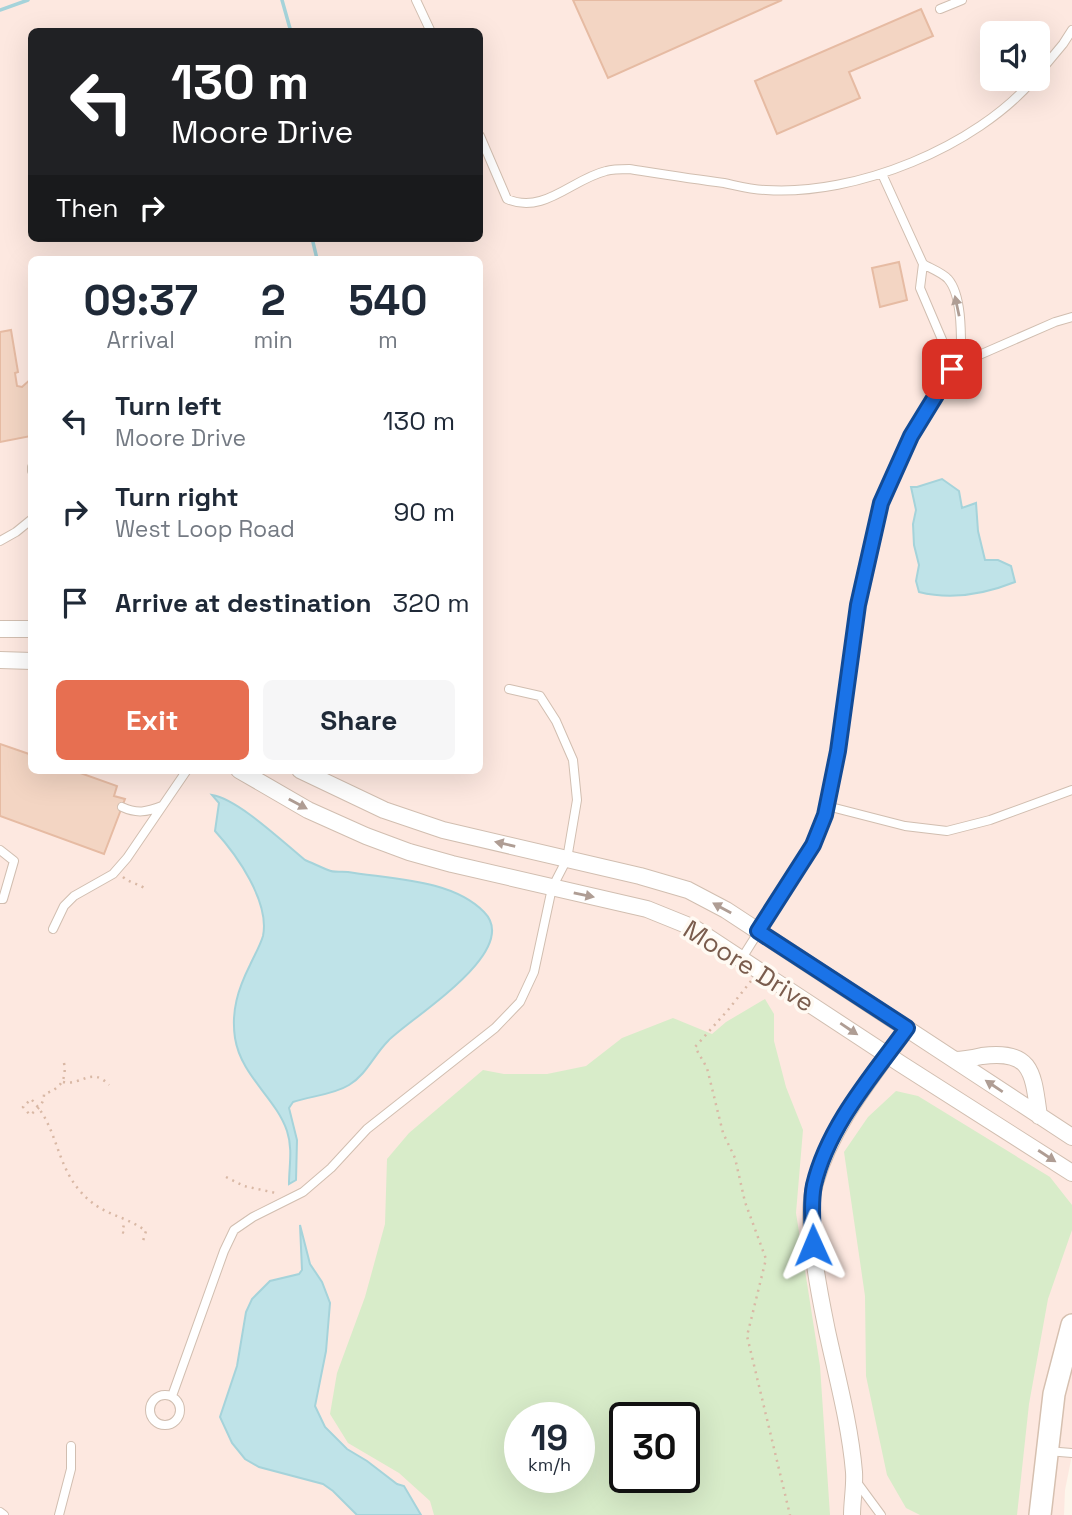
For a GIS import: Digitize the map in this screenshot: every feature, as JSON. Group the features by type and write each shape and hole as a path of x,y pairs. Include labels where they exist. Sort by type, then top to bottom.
{"main road":[{"path":"1040,1515 1054,1394 1072,1329"}],"street":[{"path":"0,629 28,629"},
{"path":"0,660 28,661"},
{"name":"Moore Drive","path":"246,774 287,799 366,836 452,864 647,909 694,928 1072,1173"},
{"name":"Moore Drive","path":"308,774 384,810 443,830 640,876 688,890 726,910 1072,1137"},
{"path":"852,1515 853,1478 842,1401 816,1275 814,1187 824,1158 847,1111 907,1028"},
{"path":"954,1060 1001,1054 1020,1058 1031,1072 1039,1116"}],"lane":[{"path":"416,0 429,28"},
{"path":"940,9 962,0"},
{"path":"1050,60 1072,30"},
{"path":"483,143 507,199 520,204 539,203 606,171 629,169 766,190 820,188 883,174 960,140 1023,91"},
{"path":"883,174 923,264 920,288 946,349 961,363"},
{"path":"923,264 948,278 957,298 961,328 961,363"},
{"path":"742,958 813,845 827,806 838,751 858,605 881,503 911,436 952,369 1055,322 1072,317"},
{"path":"0,541 16,533 28,522"},
{"path":"172,1396 234,1230 253,1217 303,1192 331,1168 367,1129 495,1028 520,1002 534,972 552,888 567,859 577,800 573,760 556,721 540,696 509,689"},
{"path":"53,929 64,906 74,896 118,869 184,774"},
{"path":"827,806 905,826 947,831 990,820 1072,790"},
{"path":"122,807 146,813 162,806"},
{"path":"0,850 14,861 3,899 0,900"},
{"path":"59,1515 71,1469 71,1446"},
{"path":"1047,1451 1072,1453"},
{"path":"853,1478 881,1515"}],"path":[{"path":"121,876 129,883 138,883 144,888"},
{"path":"759,970 695,1046 707,1068 723,1133 735,1158 746,1202 766,1259 747,1336 790,1515"},
{"path":"63,1082 64,1063"},
{"path":"109,1085 103,1079 89,1076 72,1083 63,1082 44,1094 39,1107 30,1115 23,1107 31,1099 39,1107 53,1131 63,1166 76,1186 97,1208 146,1231 144,1241"},
{"path":"226,1177 244,1186 284,1194"},
{"path":"124,1233 125,1221"}],"shaded area":[{"path":"0,0 1072,0 1072,1455 1065,1490 1064,1515 0,1515"}],"green space":[{"path":"765,999 774,1014 774,1041 786,1087 803,1130 796,1213 820,1366 830,1515 434,1515 430,1501 399,1473 348,1443 330,1414 337,1373 365,1297 385,1224 387,1159 409,1133 483,1070 504,1074 547,1074 586,1066 622,1038 673,1018 712,1034 726,1022"},
{"path":"896,1091 918,1096 1050,1177 1072,1205 1072,1230 1048,1299 1029,1404 1017,1515 920,1515 906,1508 887,1475 866,1376 865,1296 844,1152 868,1117"}],"water":[{"path":"942,479 959,491 962,508 976,503 978,531 985,560 998,560 1011,566 1015,582 968,594 943,596 919,592 916,581 919,565 913,524 916,510 911,487"},
{"path":"212,795 223,798 247,813 305,860 333,871 420,882 455,893 484,912 492,928 489,945 477,964 388,1041 355,1081 336,1091 293,1102 289,1108 297,1140 296,1180 289,1184 290,1151 287,1131 275,1108 244,1064 234,1028 239,992 263,936 262,909 242,866 215,831 219,803"},
{"path":"300,1225 310,1264 322,1282 330,1303 326,1351 315,1406 325,1427 347,1449 397,1484 404,1486 421,1515 357,1515 323,1484 259,1467 245,1459 232,1443 220,1417 237,1366 246,1312 252,1299 270,1281 299,1274 302,1270"}],"building":[{"path":"573,0 782,0 608,78"},
{"path":"921,9 933,36 849,72 860,98 777,134 755,81"},
{"path":"899,262 907,300 880,307 872,268"},
{"path":"11,330 18,372 15,373 17,386 22,387 28,382 28,437 0,442 0,332"},
{"path":"0,744 28,754 28,774 83,774 117,786 114,796 125,799 104,854 0,816"}],"waterway":[{"path":"0,10 28,0"},
{"path":"282,0 290,28"},
{"path":"313,242 316,256"}],"route":[{"path":"813,1245 814,1187 824,1158 847,1111 907,1028 758,931 813,845 825,815 838,751 858,605 881,503 911,436 952,369"}]}
